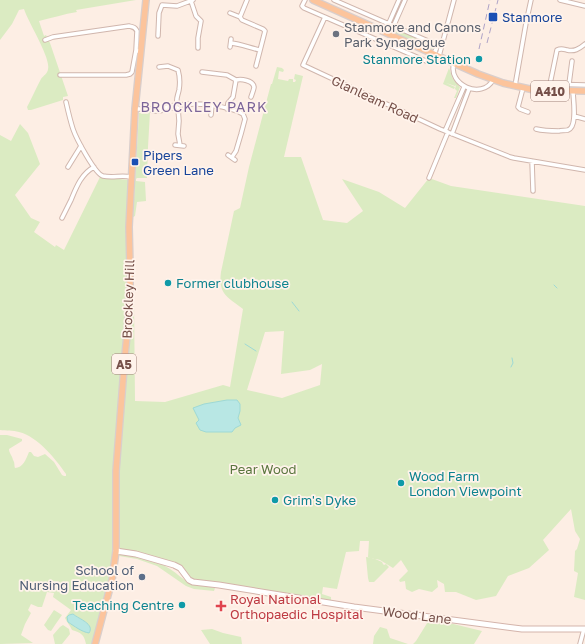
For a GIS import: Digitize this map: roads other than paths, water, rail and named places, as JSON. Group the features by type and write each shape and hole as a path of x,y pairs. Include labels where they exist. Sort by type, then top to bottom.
{"main road":[{"name":"Brockley Hill","path":"96,644 112,580 116,551 116,471 130,290 129,227 131,177 138,51 146,0"},
{"name":"A410","path":"313,0 493,80 534,90 585,92"}],"street":[{"path":"162,5 177,6 192,0 196,16 201,21 198,48"},
{"path":"240,17 247,0"},
{"path":"305,0 302,6 304,8 428,62 435,54 454,0"},
{"path":"334,0 435,44 435,54"},
{"path":"388,33 389,24 399,0"},
{"path":"388,33 394,26 405,0"},
{"path":"515,86 531,0"},
{"path":"560,0 585,6"},
{"path":"160,1 162,5 159,13 158,34 162,33"},
{"path":"230,13 265,30 256,66"},
{"name":"Glanleam Road","path":"325,17 302,65 448,132 514,158 585,170"},
{"path":"46,40 53,37 129,26 136,28 138,51 132,72 130,74 60,75"},
{"path":"230,43 241,44 260,50"},
{"path":"550,91 557,50 573,50 580,48 585,44"},
{"path":"569,84 572,61"},
{"path":"454,63 452,68 455,76 464,87 469,89 484,88 491,84 493,80"},
{"path":"159,67 168,66 178,70 180,82 177,98 179,121 178,134 182,145 175,145"},
{"path":"202,72 227,75 236,80 250,82 254,87 251,97"},
{"path":"227,108 228,103 233,97 236,80"},
{"path":"550,84 585,85"},
{"path":"429,178 448,132 464,87"},
{"path":"523,88 518,106 520,109 528,112"},
{"path":"448,132 469,89"},
{"path":"536,129 554,131 570,129 574,116 573,91"},
{"path":"66,102 74,130 81,146 97,172 103,176 131,177"},
{"path":"135,109 161,111 187,104 212,105 242,113 245,117 236,151 232,157"},
{"path":"211,115 212,105"},
{"path":"574,116 585,119"},
{"path":"68,167 81,146"},
{"path":"532,161 533,191"},
{"path":"62,218 77,185 94,167"},
{"name":"Wood Lane","path":"116,551 136,554 174,565 180,568 189,580 193,582 354,607 522,629 585,629"},
{"path":"580,644 585,629"}],"water":[{"path":"227,400 237,400 240,404 238,418 241,425 235,428 232,432 206,432 200,430 196,423 199,420 193,408 204,404"},
{"path":"73,614 88,624 90,627 89,633 68,622 67,617"}],"waterway":[{"path":"554,285 557,288"},
{"path":"292,302 299,311"},
{"path":"245,344 256,351"},
{"path":"511,367 513,363 512,358"}],"railway":[{"path":"479,49 490,0"},
{"path":"487,43 498,0"}],"place":[{"name":"Stanmore","path":"493,17"},
{"name":"Stanmore and Canons Park Synagogue","path":"336,34"},
{"name":"Stanmore Station","path":"479,59"},
{"name":"Pipers Green Lane","path":"135,162"},
{"name":"Former clubhouse","path":"168,283"},
{"name":"Wood Farm London Viewpoint","path":"401,483"},
{"name":"Grim's Dyke","path":"275,500"},
{"name":"School of Nursing Education","path":"142,577"},
{"name":"Teaching Centre","path":"182,605"},
{"name":"Royal National Orthopaedic Hospital","path":"221,606"}],"district":[{"name":"BROCKLEY PARK","path":"204,106"}],"park label":[{"name":"Pear Wood","path":"263,469"}]}
